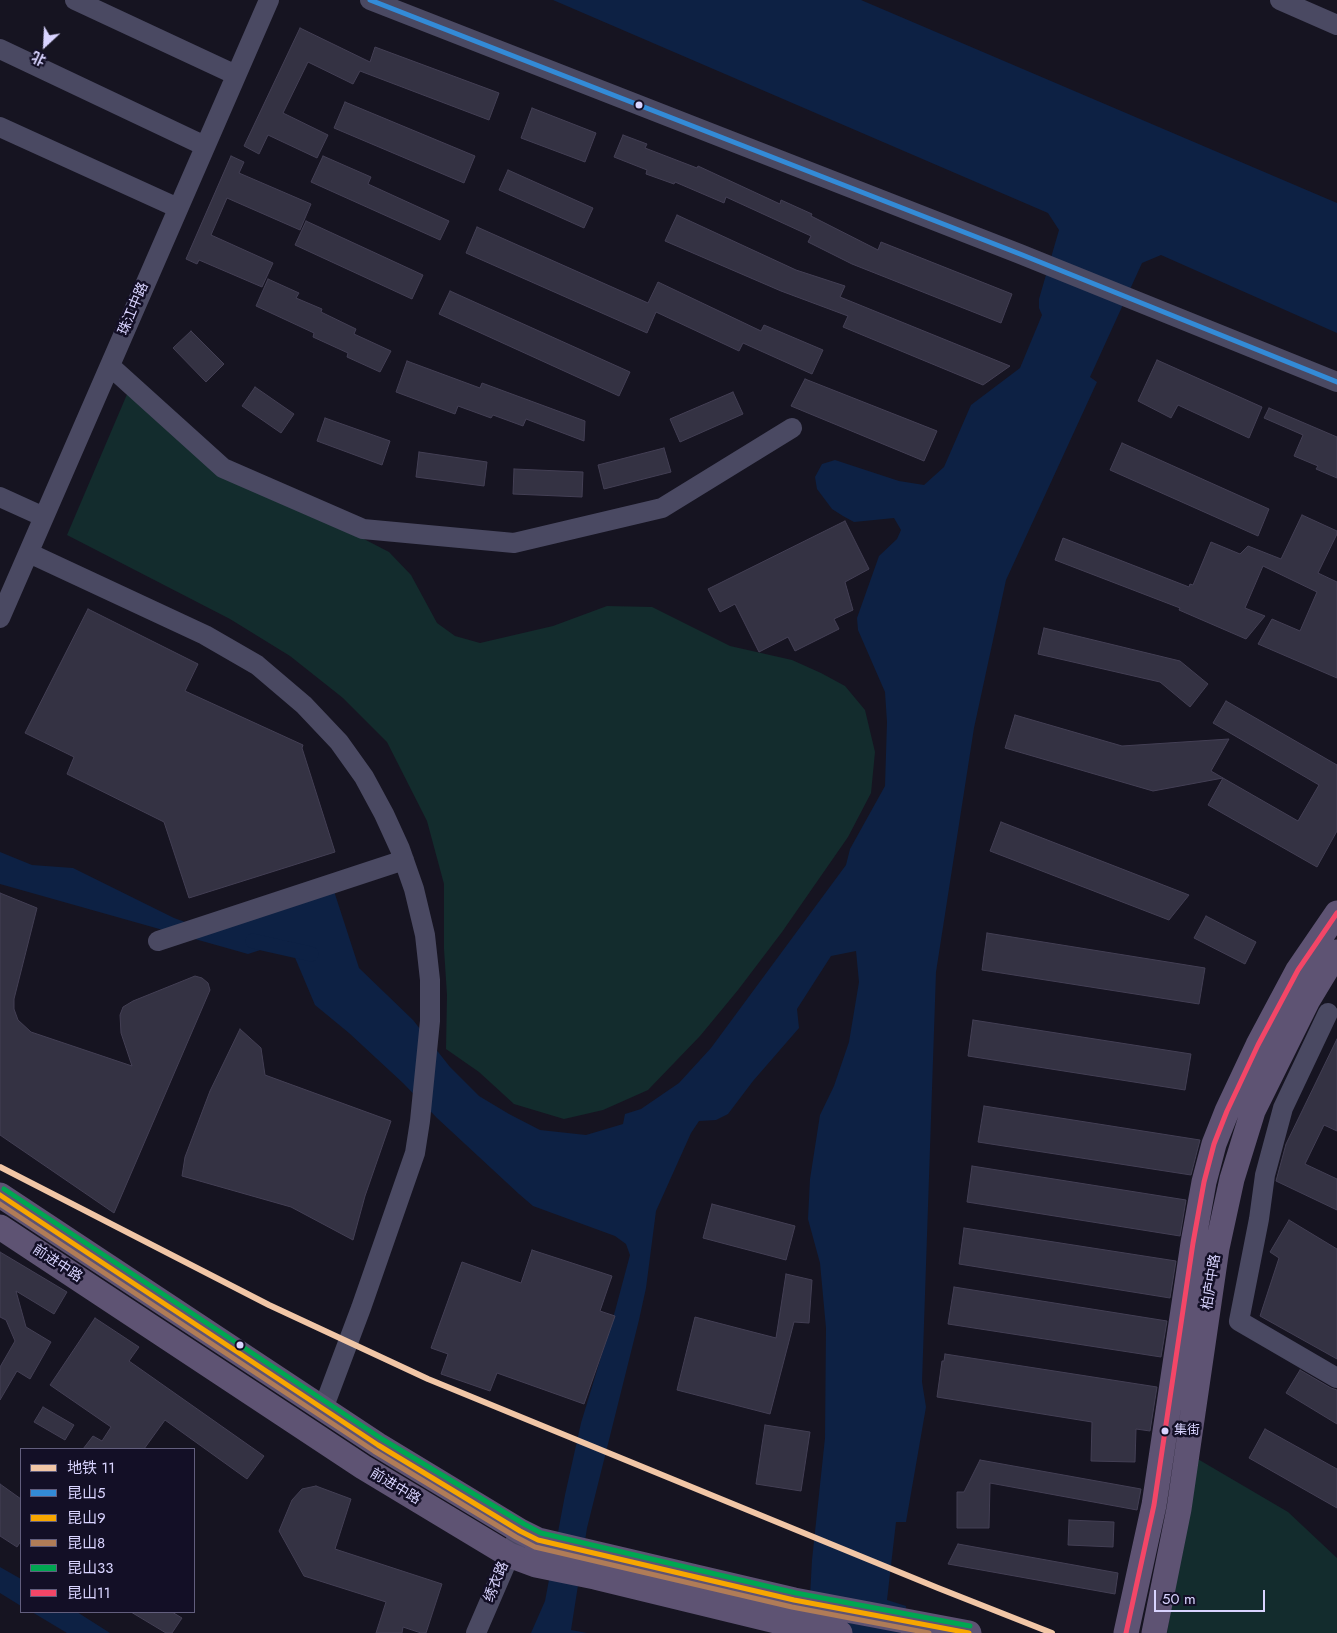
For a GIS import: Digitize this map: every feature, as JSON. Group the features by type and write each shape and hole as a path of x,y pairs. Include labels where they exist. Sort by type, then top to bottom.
{"main road":[{"name":"柏庐中路","path":"1126,1633 1154,1506 1193,1243 1204,1182 1214,1144 1227,1111 1258,1045 1298,970 1337,913"},
{"name":"柏庐中路","path":"1154,1633 1179,1508 1217,1248 1232,1179 1253,1110 1308,1000 1337,952"},
{"name":"前进中路","path":"0,1195 378,1445 529,1536 596,1565 789,1611 913,1622 969,1633"},
{"name":"前进中路","path":"0,1227 363,1467 509,1555 536,1565 596,1565"},
{"name":"前进中路","path":"789,1611 840,1633"}],"street":[{"path":"75,0 236,75"},
{"name":"珠江中路","path":"0,618 268,0"},
{"path":"370,0 1020,254 1337,382"},
{"path":"1280,0 1337,25"},
{"path":"0,50 206,146"},
{"path":"0,127 178,208"},
{"path":"110,366 223,468 363,529 467,539 514,543 662,508 792,428"},
{"path":"0,497 44,517"},
{"path":"29,553 205,634 257,665 304,705 339,742 364,777 384,814 414,889 425,934 430,980 430,1021 420,1121 414,1153 324,1409"},
{"path":"158,941 404,860"},
{"path":"1328,1013 1282,1108 1265,1175 1259,1219 1239,1321 1337,1378"},
{"name":"绣衣路","path":"476,1633 509,1555 529,1536"}],"green space":[{"path":"128,392 224,478 360,537 389,552 411,575 437,623 455,636 480,643 553,626 607,606 652,607 730,646 792,660 821,673 845,686 865,710 875,752 871,793 848,837 782,932 738,990 700,1036 648,1090 603,1110 564,1119 514,1104 479,1072 446,1049 447,995 444,949 444,884 427,821 387,742 343,698 290,656 230,619 67,535"},
{"path":"1196,1458 1288,1512 1337,1558 1337,1633 1167,1633"}],"water":[{"path":"553,0 861,0 1337,203 1337,333 1161,255 1142,263 1090,377 1097,382 1006,580 974,728 936,972 922,1382 926,1407 906,1522 896,1522 887,1600 906,1606 904,1633 808,1633 812,1560 825,1438 826,1328 820,1263 808,1219 810,1179 820,1115 834,1086 849,1042 859,982 856,951 831,956 797,1009 799,1028 753,1081 728,1114 716,1120 699,1121 691,1133 656,1211 646,1288 587,1528 571,1630 587,1633 531,1633 545,1601 581,1423 630,1255 626,1244 615,1236 533,1206 519,1194 437,1118 403,1083 349,1033 315,1005 288,941 248,954 0,884 0,852 32,865 73,868 174,918 204,929 333,888 359,968 413,1020 450,1067 479,1096 540,1130 586,1135 623,1124 625,1114 641,1109 679,1083 711,1048 846,865 850,849 885,786 887,722 885,692 858,630 857,618 879,556 897,539 901,530 894,518 854,522 843,516 832,509 817,489 815,477 822,464 835,460 899,481 924,485 944,467 971,405 1020,368 1042,315 1039,308 1039,299 1059,230 1048,213"},
{"path":"0,1567 20,1578 20,1605 0,1593"},
{"path":"34,1613 79,1613 110,1633 67,1633"}],"building":[{"path":"300,28 370,62 375,47 499,93 489,120 360,71 353,84 308,62 283,113 328,135 317,158 268,135 259,154 244,146"},
{"path":"345,102 475,156 464,183 334,128"},
{"path":"532,108 596,133 585,162 521,138"},
{"path":"623,135 647,144 645,148 697,168 698,166 780,204 781,200 812,214 811,216 878,250 881,242 1012,294 1001,323 852,264 808,242 811,236 726,197 724,203 675,182 674,184 646,174 647,170 614,157"},
{"path":"231,156 244,162 239,173 311,204 300,230 227,198 211,235 273,263 262,287 199,260 197,264 186,259"},
{"path":"323,156 371,177 368,184 449,221 440,240 311,182"},
{"path":"508,170 593,208 584,228 499,190"},
{"path":"677,215 796,270 845,286 840,297 1010,366 983,385 843,327 848,316 781,291 665,241"},
{"path":"306,221 423,275 412,299 295,245"},
{"path":"477,227 648,303 658,282 761,331 764,325 823,350 812,374 743,343 739,351 656,312 647,333 466,253"},
{"path":"268,279 299,293 296,298 322,309 321,312 356,329 354,334 391,351 380,372 347,357 348,353 313,337 314,333 256,306"},
{"path":"450,291 630,372 619,396 439,314"},
{"path":"191,331 224,364 206,382 173,348"},
{"path":"1157,360 1262,407 1249,438 1178,405 1171,418 1138,401"},
{"path":"407,361 480,388 482,383 585,421 584,441 526,419 523,426 493,415 491,418 458,406 455,414 396,392"},
{"path":"805,379 937,431 924,461 791,406"},
{"path":"255,387 294,414 281,433 242,406"},
{"path":"733,392 743,414 680,442 670,419"},
{"path":"1269,408 1337,437 1337,478 1316,469 1318,466 1294,456 1303,435 1264,418"},
{"path":"325,418 390,441 382,465 317,441"},
{"path":"1122,443 1269,509 1258,536 1110,470"},
{"path":"664,448 671,472 604,489 598,465"},
{"path":"419,452 487,462 484,486 416,477"},
{"path":"514,469 583,472 582,497 513,494"},
{"path":"1302,515 1337,531 1318,573 1337,582 1337,678 1258,644 1272,619 1300,631 1317,592 1263,566 1245,608 1265,616 1246,639 1179,610 1180,608 1055,560 1063,538 1189,587 1190,584 1193,585 1211,542 1240,554 1248,546 1281,559"},
{"path":"845,521 869,569 845,582 853,610 834,619 839,629 795,651 788,637 759,652 735,604 720,612 708,589"},
{"path":"88,609 198,664 185,691 303,745 302,748 335,852 189,898 164,822 67,774 74,757 25,733"},
{"path":"1044,628 1180,661 1208,684 1190,707 1160,682 1038,654"},
{"path":"1226,701 1337,765 1337,831 1317,867 1208,805 1223,778 1298,821 1319,785 1213,723"},
{"path":"1015,715 1122,746 1229,739 1211,771 1223,778 1153,791 1005,748"},
{"path":"1001,822 1189,895 1169,920 990,851"},
{"path":"0,893 37,908 14,999 14,1009 18,1020 31,1032 132,1066 121,1033 120,1015 123,1007 133,1001 195,976 202,978 208,983 210,990 114,1213 0,1135"},
{"path":"1206,916 1256,942 1245,964 1194,938"},
{"path":"987,933 1205,968 1199,1004 982,970"},
{"path":"973,1020 1191,1054 1185,1090 968,1056"},
{"path":"240,1029 261,1048 265,1075 391,1121 365,1196 353,1240 291,1207 182,1176 185,1157 210,1091"},
{"path":"1337,1039 1337,1131 1324,1125 1305,1164 1337,1179 1337,1210 1276,1181 1286,1144"},
{"path":"984,1106 1200,1140 1191,1175 978,1142"},
{"path":"972,1166 1186,1200 1180,1236 967,1202"},
{"path":"712,1204 795,1226 786,1260 703,1238"},
{"path":"1289,1220 1337,1249 1337,1359 1260,1316 1279,1258 1270,1252"},
{"path":"964,1228 1176,1261 1170,1298 959,1264"},
{"path":"532,1250 612,1276 600,1311 615,1316 584,1404 497,1373 490,1391 441,1374 448,1354 431,1348 462,1262 521,1283"},
{"path":"0,1252 67,1292 54,1314 16,1291 26,1327 51,1342 30,1379 17,1371 0,1400 0,1367 15,1341 6,1320 0,1317"},
{"path":"786,1274 812,1280 809,1323 794,1322 770,1414 677,1390 695,1317 776,1338"},
{"path":"954,1287 1167,1321 1161,1357 948,1324"},
{"path":"95,1318 139,1347 129,1361 264,1456 247,1479 165,1420 145,1448 84,1448 93,1436 102,1441 111,1427 50,1385"},
{"path":"945,1354 1157,1387 1150,1431 1136,1429 1135,1462 1091,1461 1092,1422 937,1397 942,1361 944,1361"},
{"path":"1300,1370 1337,1390 1337,1424 1286,1393"},
{"path":"43,1407 74,1425 65,1440 34,1422"},
{"path":"765,1425 810,1432 801,1491 756,1484"},
{"path":"1265,1429 1337,1469 1337,1508 1249,1458"},
{"path":"980,1460 1141,1489 1137,1510 990,1483 989,1528 957,1528 957,1492 964,1492"},
{"path":"0,1484 20,1498 20,1542 17,1547 0,1536"},
{"path":"316,1486 351,1499 335,1549 442,1584 426,1633 403,1627 402,1633 376,1633 386,1602 304,1576 279,1531 292,1500 302,1489"},
{"path":"1069,1520 1114,1522 1113,1547 1068,1545"},
{"path":"958,1544 1118,1573 1115,1594 948,1564"},
{"path":"133,1613 174,1613 182,1618 172,1633 166,1633"}],"waterway":[{"path":"253,941 311,954"}],"metro line":[{"name":"11","path":"0,1167 269,1305 428,1379 1052,1633"}],"transit line":[{"name":"昆山5","path":"370,0 1020,254 1337,382"},
{"name":"昆山11","path":"1126,1633 1154,1505 1193,1243 1204,1182 1214,1144 1227,1111 1258,1045 1298,970 1337,913"},
{"name":"昆山33","path":"4,1189 382,1439 541,1533 796,1593 970,1626"},
{"name":"昆山9","path":"0,1195 378,1445 538,1540 794,1600 969,1633"},
{"name":"昆山8","path":"0,1204 374,1451 535,1547 792,1607 929,1633"}],"place":[{"name":"集街","path":"1165,1431"}]}
